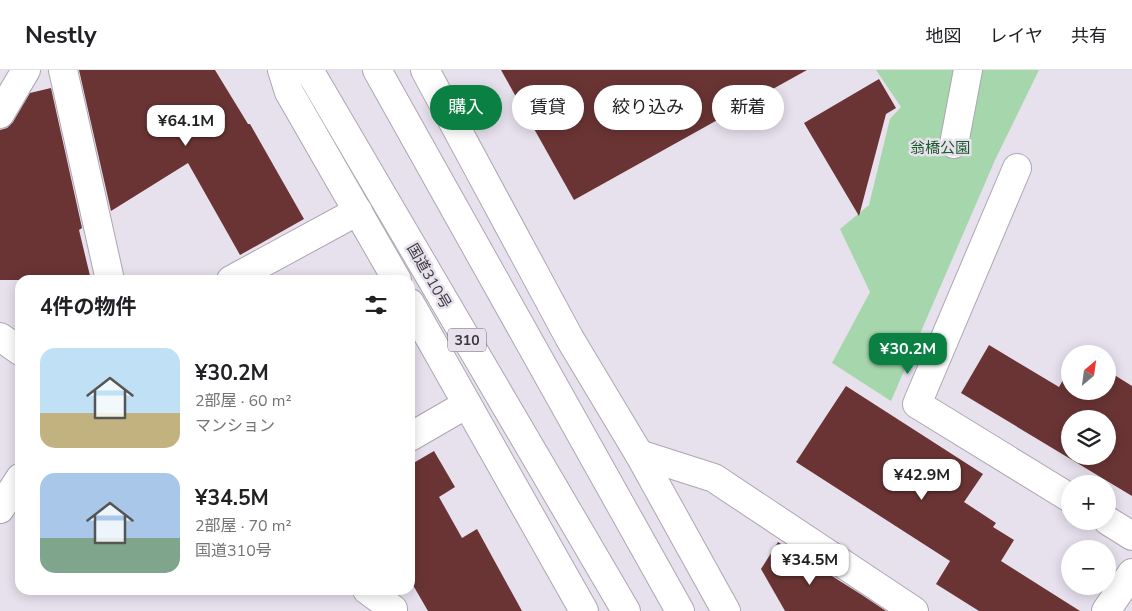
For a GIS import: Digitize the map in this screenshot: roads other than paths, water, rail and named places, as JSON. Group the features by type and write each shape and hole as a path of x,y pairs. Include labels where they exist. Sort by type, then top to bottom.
{"main road":[{"path":"0,114 26,70"},
{"path":"63,70 109,275"},
{"path":"282,70 289,92 394,275"},
{"name":"国道310号","path":"309,70 626,611"},
{"path":"377,70 680,611"},
{"path":"410,70 430,94"},
{"path":"425,70 433,85"},
{"path":"954,144 968,70"},
{"path":"458,130 570,339 639,454 726,611"},
{"path":"1017,168 917,404 1061,492"},
{"path":"240,275 358,211"},
{"path":"415,312 584,611"},
{"path":"0,337 15,348"},
{"path":"415,434 467,404"},
{"path":"639,454 714,478 914,611"},
{"path":"0,509 15,486"},
{"path":"1116,526 1132,536"},
{"path":"1106,611 1132,573"},
{"path":"373,595 392,610"}],"park label":[{"name":"翁橋公園","path":"940,148"}]}
